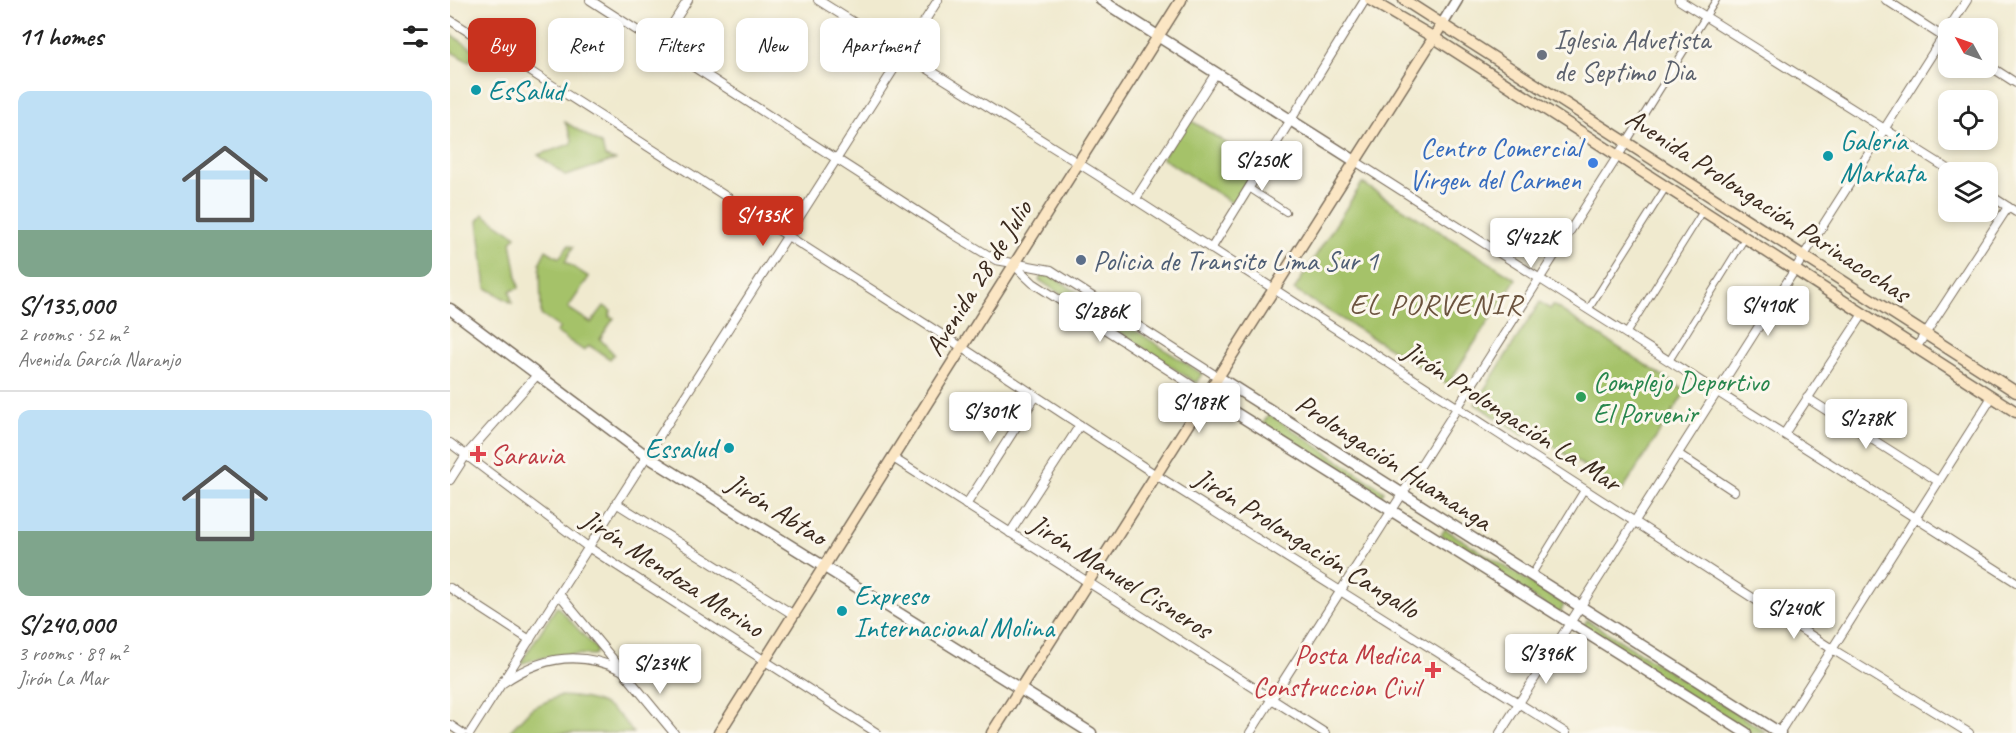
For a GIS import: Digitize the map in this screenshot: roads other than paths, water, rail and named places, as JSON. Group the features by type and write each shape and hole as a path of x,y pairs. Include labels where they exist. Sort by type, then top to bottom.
{"main road":[{"name":"Avenida 28 de Julio","path":"719,733 1181,0"},
{"name":"Avenida Prolongación Parinacochas","path":"1370,0 1433,38 2016,412"},
{"name":"Avenida Prolongación Parinacochas","path":"1404,0 2016,392"},
{"path":"992,733 1443,23"}],"street":[{"path":"590,0 636,30"},
{"path":"676,18 688,0"},
{"name":"Jirón Prolongación La Mar","path":"818,0 846,18"},
{"path":"926,18 938,0"},
{"path":"1101,0 2016,582"},
{"path":"1211,249 1365,0"},
{"path":"1443,23 1457,0"},
{"path":"1679,0 1938,163"},
{"path":"1250,733 1716,0"},
{"path":"1886,0 1938,34"},
{"path":"1956,18 1967,0"},
{"name":"Jirón Prolongación Cangallo","path":"450,20 785,237 963,348 1156,475 1566,733"},
{"path":"1500,733 1885,129 1938,51"},
{"path":"1998,71 2016,83"},
{"path":"701,72 996,260 1014,265"},
{"path":"470,733 615,502 892,72"},
{"name":"Jirón Prolongación La Mar","path":"932,72 1135,200 1832,649 1969,733"},
{"path":"1135,200 1216,73"},
{"path":"1588,310 1666,187"},
{"path":"1249,188 1286,212"},
{"path":"1998,200 2016,212"},
{"path":"1917,348 2008,207"},
{"path":"1626,334 1703,211"},
{"path":"1669,361 1745,238"},
{"name":"Prolongación Huamanga","path":"1014,265 1051,270 1530,577 1779,733"},
{"name":"Prolongación Huamanga","path":"1014,265 1039,287 1207,395 1746,733"},
{"name":"Jirón Abtao","path":"450,309 645,455 1091,733"},
{"path":"1784,434 1863,314"},
{"path":"450,480 466,455 537,375"},
{"path":"966,505 1036,396"},
{"path":"1779,733 1992,397"},
{"path":"1807,398 1938,481"},
{"path":"1010,533 1080,425"},
{"name":"Jirón Mendoza Merino","path":"450,443 588,547 877,733"},
{"path":"1678,454 1734,491"},
{"name":"Jirón Manuel Cisneros","path":"893,458 1325,733"},
{"path":"1530,577 1584,490"},
{"path":"615,502 794,615"},
{"path":"450,588 530,640"},
{"path":"559,594 674,733"},
{"path":"500,686 526,669 554,659 584,658 598,661 625,673"},
{"path":"450,725 462,733"}],"place":[{"name":"Iglesia Advetista de Septimo Dia","path":"1542,55"},
{"name":"EsSalud","path":"476,90"},
{"name":"Galería Markata","path":"1828,156"},
{"name":"Centro Comercial Virgen del Carmen","path":"1593,163"},
{"name":"Policia de Transito Lima Sur 1","path":"1081,260"},
{"name":"Complejo Deportivo El Porvenir","path":"1581,397"},
{"name":"Essalud","path":"729,448"},
{"name":"Saravia","path":"478,454"},
{"name":"Expreso Internacional Molina","path":"842,611"},
{"name":"Posta Medica Construccion Civil","path":"1433,670"}],"district":[{"name":"EL PORVENIR","path":"1436,304"}]}
